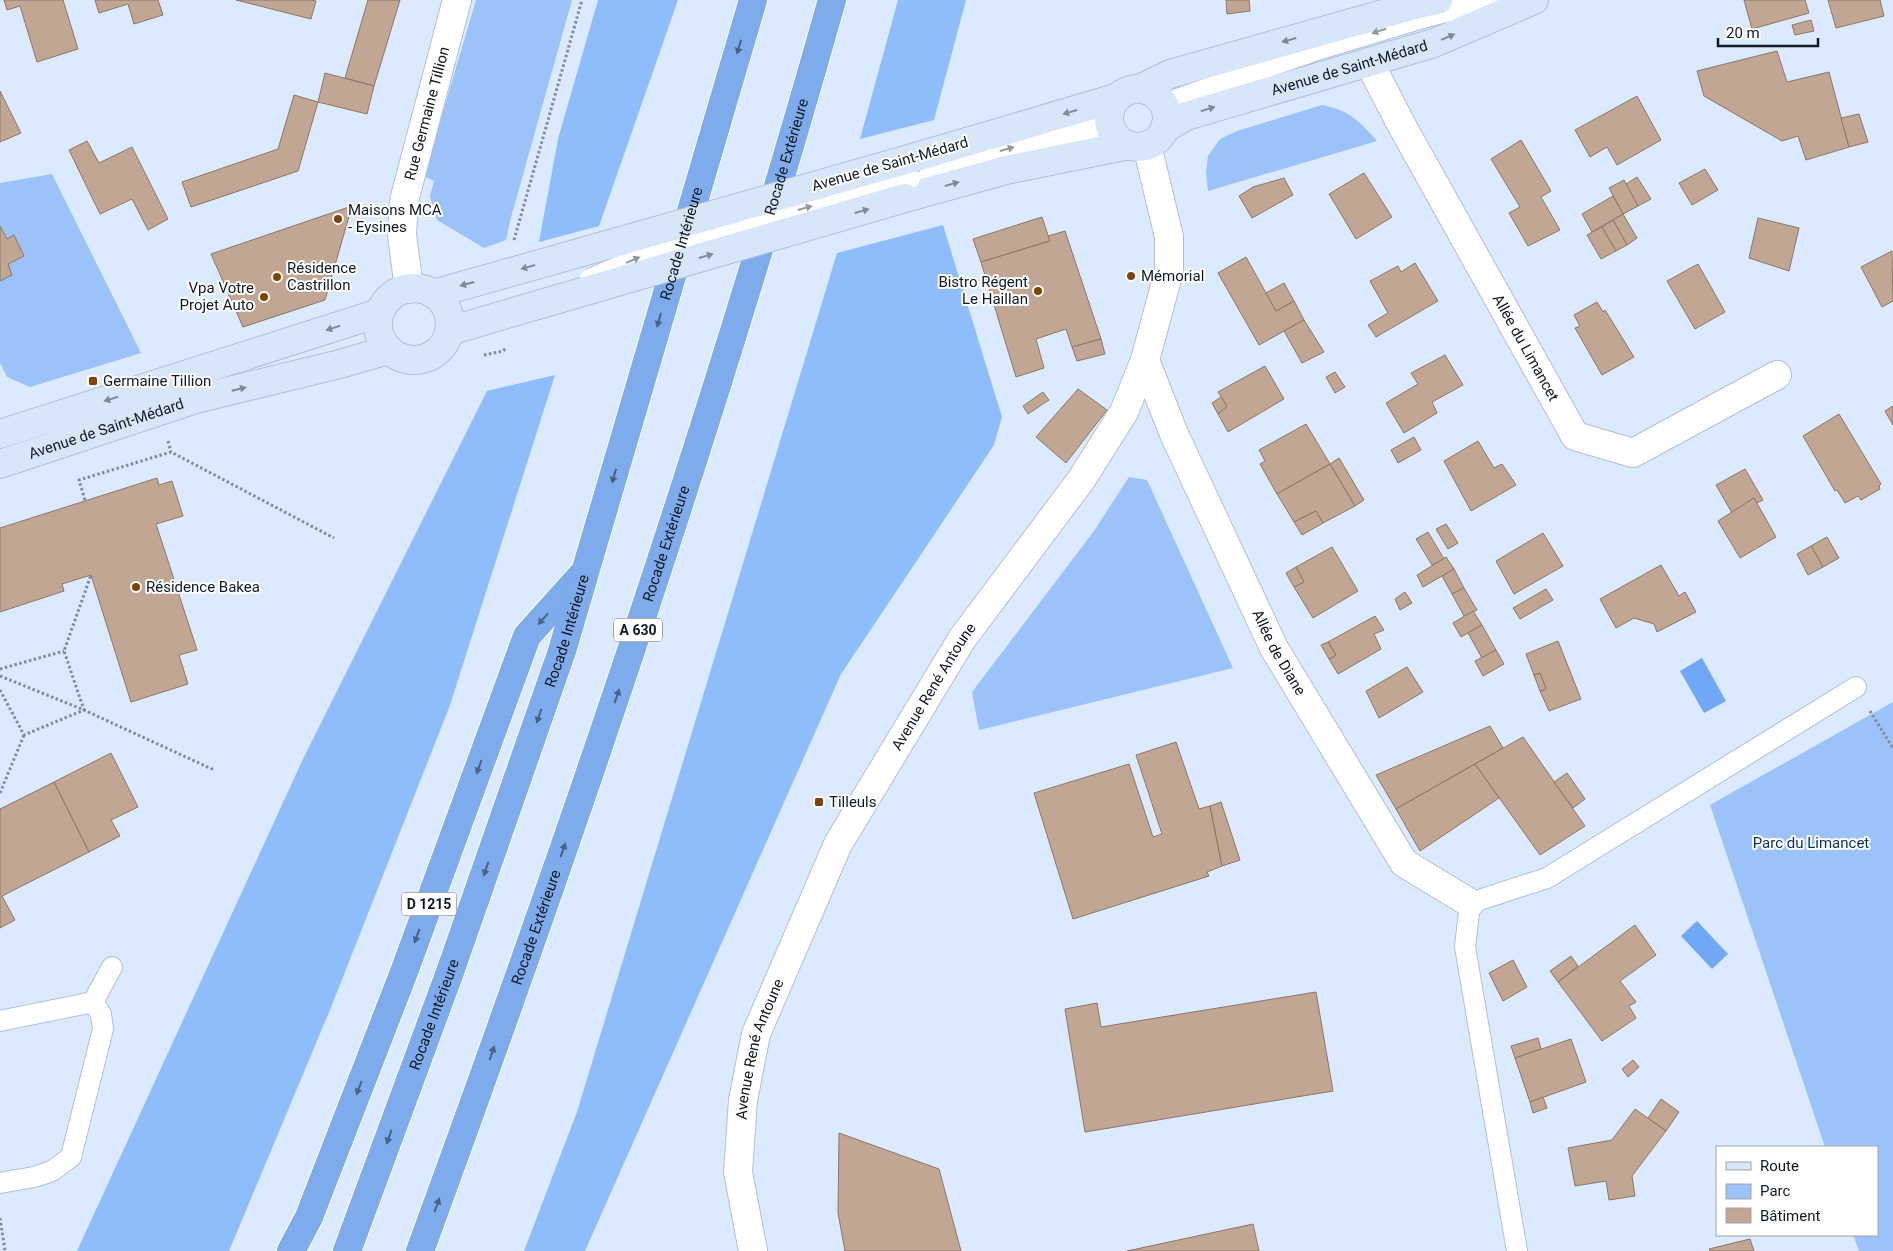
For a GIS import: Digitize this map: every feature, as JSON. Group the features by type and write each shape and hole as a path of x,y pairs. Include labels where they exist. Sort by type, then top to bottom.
{"highway":[{"name":"Rocade Intérieure","path":"347,1251 456,954 559,660 753,0"},
{"name":"Rocade Extérieure","path":"420,1251 490,1058 619,688 693,461 787,157 832,0"},
{"name":"D 1215","path":"291,1251 309,1217 404,972 527,636 586,569"}],"main road":[{"name":"Avenue de Saint-Médard","path":"449,331 512,312 910,178 1128,94 1170,74 1412,5 1438,0"},
{"name":"Avenue de Saint-Médard","path":"421,291 502,274 554,260 910,178 1006,170 1151,131 1186,116 1434,43 1534,0"},
{"path":"1153,93 1151,131 1121,141 1114,134 1110,126 1109,116 1111,106 1128,94 1153,93"},
{"path":"399,291 421,291 441,300 450,320 449,331 446,341 430,357 408,360 388,350 378,333 379,314 383,304 390,296 399,291"},
{"name":"Avenue de Saint-Médard","path":"0,434 379,314"},
{"name":"Avenue de Saint-Médard","path":"4,463 196,399 340,364 388,350"},
{"path":"0,434 4,463"}],"street":[{"name":"Rue Germaine Tillion","path":"421,291 402,235 404,201 457,0"},
{"name":"Allée du Limancet","path":"1369,62 1401,124 1575,436 1633,453 1778,375"},
{"name":"Avenue René Antoune","path":"753,1251 738,1172 743,1100 756,1034 838,844 962,639 1081,480 1124,412 1145,360 1168,271 1169,237 1151,131"},
{"name":"Allée de Diane","path":"1145,360 1174,434 1279,656 1404,863 1470,903"}],"lane":[{"name":"Avenue de Saint-Médard","path":"1151,131 1314,51 1426,17 1494,0"},
{"name":"Avenue de Saint-Médard","path":"910,178 1058,136 1110,126"},
{"path":"1518,1251 1465,946 1470,903 1547,878 1856,687"},
{"path":"94,1002 112,967"},
{"path":"0,1021 94,1002"},
{"path":"0,1182 34,1178 52,1170 70,1157 103,1028 102,1014 94,1002"}],"path":[{"path":"502,274 499,264 513,246 582,0"},
{"path":"85,500 79,480 171,452 334,538"},
{"path":"84,710 64,651 91,575"},
{"path":"0,669 64,651"},
{"path":"0,676 84,710 214,770"},
{"path":"1856,687 1893,748"},
{"path":"0,690 24,735"},
{"path":"0,793 24,735 84,710"},
{"path":"0,1218 5,1251"}],"green space":[{"path":"476,0 572,0 506,240 484,248 437,220 430,196 434,181 424,176"},
{"path":"1322,105 1347,113 1377,141 1208,191 1206,172 1208,156 1220,139 1237,131"},
{"path":"52,174 141,353 30,387 7,377 0,363 0,183"},
{"path":"1129,477 1147,480 1233,668 979,730 972,692 1094,531"},
{"name":"Parc du Limancet","path":"1893,702 1893,1251 1859,1251 1853,1236 1878,1236 1878,1146 1825,1146 1710,805"}],"shaded area":[{"path":"598,0 678,0 599,226 539,242 558,139"},
{"path":"898,0 966,0 934,120 860,139"},
{"path":"943,225 1002,417 994,445 841,674 585,1251 524,1251 577,1112 837,253"},
{"path":"555,375 450,705 332,1005 229,1251 77,1251 303,759 487,391"},
{"path":"1702,658 1726,701 1704,713 1680,671"},
{"path":"1697,921 1728,954 1712,969 1681,936"}],"building":[{"path":"4,0 63,0 78,49 37,62 20,6 7,10"},
{"path":"95,0 158,0 163,15 134,24 128,4 99,13"},
{"path":"236,0 311,0 316,1 311,19"},
{"path":"368,0 400,0 374,86 345,78"},
{"path":"1226,0 1249,0 1250,11 1227,14"},
{"path":"1744,0 1805,0 1809,13 1752,29"},
{"path":"1828,0 1880,0 1884,16 1836,28"},
{"path":"1811,20 1814,31 1795,35 1792,25"},
{"path":"1777,51 1787,82 1829,72 1849,147 1806,160 1798,136 1782,141 1704,96 1697,71"},
{"path":"325,73 374,86 367,114 318,102"},
{"path":"0,91 21,133 0,142"},
{"path":"294,95 318,102 298,171 191,207 182,182 278,149"},
{"path":"1637,96 1661,140 1617,165 1607,147 1590,157 1575,130"},
{"path":"1859,114 1868,142 1849,147 1841,118"},
{"path":"1521,140 1551,191 1541,197 1560,230 1528,246 1509,213 1520,207 1491,159"},
{"path":"87,141 99,163 132,147 168,219 148,230 132,199 100,214 69,150"},
{"path":"1705,169 1718,190 1692,205 1679,183"},
{"path":"1364,173 1392,217 1356,239 1329,194"},
{"path":"1637,177 1651,199 1638,206 1626,184"},
{"path":"1284,178 1293,195 1252,218 1239,196 1253,187"},
{"path":"1624,180 1638,206 1623,214 1609,188"},
{"path":"1613,196 1623,214 1592,232 1582,214"},
{"name":"Résidence Castrillon","path":"352,206 325,300 243,327 211,254"},
{"path":"1623,214 1637,238 1627,245 1613,220"},
{"path":"1042,217 1050,241 981,262 973,239"},
{"path":"1758,218 1799,228 1789,271 1749,258"},
{"path":"1613,220 1627,245 1616,251 1602,227"},
{"path":"0,226 7,239 14,235 24,256 8,264 12,275 0,281"},
{"path":"1602,227 1616,251 1601,259 1587,235"},
{"path":"1065,231 1101,339 1072,347 1066,329 1036,339 1044,368 1016,377 981,262 1050,241 1048,236"},
{"path":"1892,251 1893,301 1882,307 1861,267"},
{"path":"1246,257 1276,311 1294,301 1304,320 1259,345 1218,273"},
{"path":"1415,263 1438,301 1376,337 1368,325 1388,313 1370,281 1398,266 1401,272"},
{"path":"1698,264 1725,312 1695,329 1667,281"},
{"path":"1284,283 1294,301 1276,311 1266,293"},
{"path":"1597,302 1603,312 1605,310 1634,357 1602,375 1575,328 1580,326 1574,315"},
{"path":"1304,320 1324,352 1302,363 1284,331"},
{"path":"1101,339 1105,354 1077,361 1072,347"},
{"path":"1445,355 1463,385 1432,402 1437,413 1404,433 1386,403 1418,384 1411,373"},
{"path":"1265,366 1284,399 1228,432 1218,414 1227,406 1218,392"},
{"path":"1335,372 1345,387 1335,393 1326,377"},
{"path":"1078,389 1107,410 1066,463 1036,437"},
{"path":"1043,392 1049,400 1028,414 1023,406"},
{"path":"1221,397 1227,406 1218,414 1212,403"},
{"path":"1893,406 1893,425 1885,411"},
{"path":"1839,414 1881,484 1879,486 1880,489 1861,500 1858,496 1845,503 1837,490 1835,491 1803,436"},
{"path":"1306,424 1330,464 1277,494 1260,464 1265,461 1259,450"},
{"path":"1414,437 1421,450 1398,463 1391,450"},
{"path":"1478,441 1494,468 1502,464 1516,485 1471,511 1444,461"},
{"path":"1339,458 1364,500 1355,506 1330,464"},
{"path":"1330,464 1355,506 1323,523 1316,511 1294,522 1277,494"},
{"path":"1745,469 1763,500 1757,503 1754,498 1732,513 1716,485"},
{"name":"Résidence Bakea","path":"157,478 159,485 172,481 183,516 156,524 197,650 179,655 188,684 131,702 91,575 62,584 64,591 0,612 0,528"},
{"path":"1754,498 1776,537 1740,558 1718,521"},
{"path":"1316,511 1323,523 1302,535 1294,522"},
{"path":"1446,524 1458,543 1448,549 1436,529"},
{"path":"1428,532 1444,559 1432,565 1416,539"},
{"path":"1543,533 1563,566 1514,594 1496,561"},
{"path":"1827,537 1839,558 1823,567 1811,546"},
{"path":"1811,546 1823,567 1808,575 1797,554"},
{"path":"1332,547 1358,591 1313,618 1294,587 1304,582 1296,567"},
{"path":"1446,557 1454,569 1423,587 1417,575"},
{"path":"1661,565 1679,596 1685,592 1696,612 1657,632 1654,624 1634,618 1616,628 1600,599"},
{"path":"1296,567 1304,582 1294,587 1286,573"},
{"path":"1454,569 1464,588 1452,594 1442,576"},
{"path":"1464,588 1477,610 1464,616 1452,594"},
{"path":"1546,589 1553,600 1520,619 1513,608"},
{"path":"1405,592 1412,603 1400,610 1395,599"},
{"path":"1473,611 1482,625 1461,637 1453,623"},
{"path":"1375,616 1384,630 1374,634 1381,649 1338,674 1329,659 1336,655 1328,642"},
{"path":"1482,625 1496,650 1482,658 1468,633"},
{"path":"1558,641 1581,699 1549,711 1540,691 1546,689 1540,673 1534,675 1526,654"},
{"path":"1328,642 1336,655 1329,659 1321,645"},
{"path":"1496,650 1504,664 1483,676 1475,661"},
{"path":"1407,667 1423,692 1379,718 1366,691"},
{"path":"1540,673 1546,689 1540,691 1534,675"},
{"path":"1490,726 1503,748 1396,809 1376,775"},
{"path":"1523,737 1585,826 1540,855 1475,764"},
{"path":"1176,742 1199,809 1210,806 1222,866 1207,872 1209,876 1073,919 1034,793 1129,764 1153,837 1162,834 1136,755"},
{"path":"111,753 138,807 111,820 120,836 89,852 54,782"},
{"path":"1475,764 1499,798 1420,851 1396,809"},
{"path":"1567,773 1585,799 1573,808 1554,782"},
{"path":"54,782 89,852 2,896 15,920 0,928 0,809"},
{"path":"1221,802 1240,860 1222,866 1210,806"},
{"path":"1635,925 1656,955 1620,981 1636,1002 1629,1006 1636,1018 1602,1041 1558,982"},
{"path":"1571,956 1578,966 1558,982 1550,971"},
{"path":"1513,960 1527,987 1503,1001 1489,973"},
{"path":"1316,992 1333,1091 1085,1132 1065,1009 1097,1003 1101,1027"},
{"path":"1538,1038 1541,1049 1515,1058 1511,1046"},
{"path":"1571,1039 1586,1082 1530,1102 1515,1058"},
{"path":"1633,1060 1639,1067 1628,1077 1622,1069"},
{"path":"1543,1097 1547,1108 1533,1113 1530,1102"},
{"path":"1661,1099 1679,1112 1666,1131 1648,1118"},
{"path":"1635,1109 1666,1131 1632,1176 1635,1196 1609,1200 1606,1181 1575,1186 1568,1148 1612,1140"},
{"path":"839,1133 939,1169 961,1251 845,1251 838,1213"},
{"path":"1253,1224 1259,1251 1127,1251"},
{"path":"1750,1239 1754,1251 1710,1251 1709,1249"}],"place":[{"name":"Maisons MCA - Eysines","path":"338,219"},
{"name":"Mémorial","path":"1131,276"},
{"name":"Résidence Castrillon","path":"277,277"},
{"name":"Bistro Régent Le Haillan","path":"1038,291"},
{"name":"Vpa Votre Projet Auto","path":"264,297"},
{"name":"Germaine Tillion","path":"93,381"},
{"name":"Résidence Bakea","path":"136,587"},
{"name":"Tilleuls","path":"819,802"}]}
